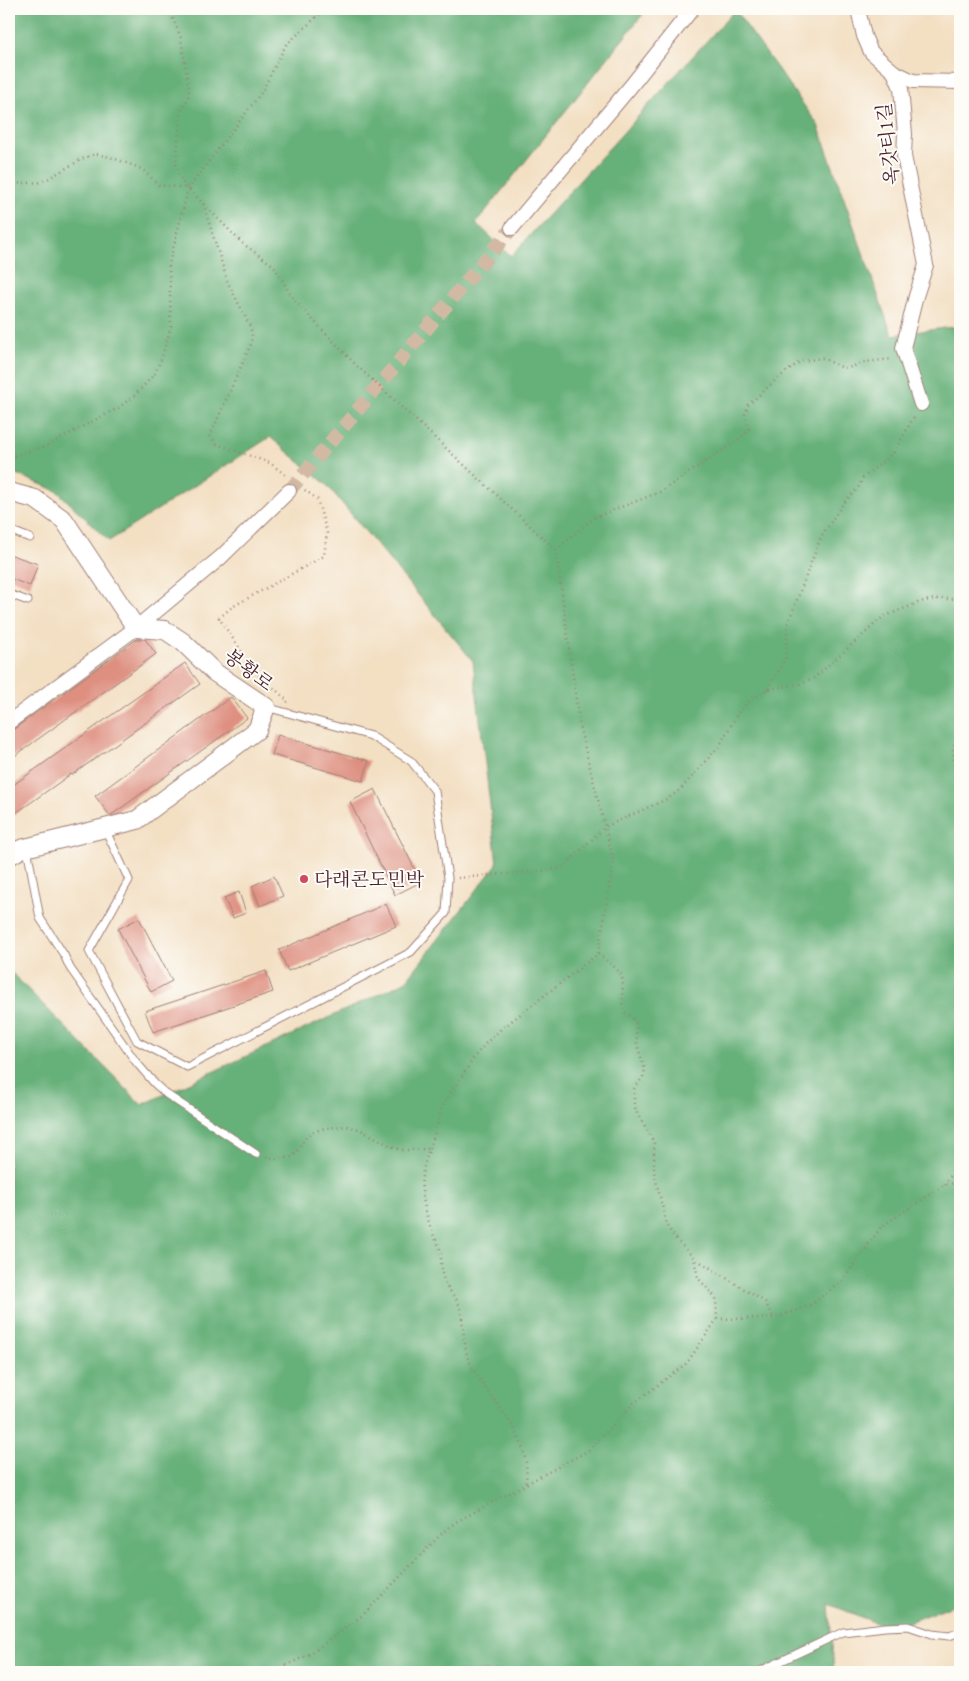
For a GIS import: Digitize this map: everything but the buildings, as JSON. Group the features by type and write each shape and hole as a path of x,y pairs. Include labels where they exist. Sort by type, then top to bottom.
{"street":[{"path":"512,228 631,86 692,9"},
{"path":"858,9 870,52 894,72 913,81 960,82"},
{"name":"옥갓티1길","path":"894,72 901,88 905,134 904,156 926,265 903,348 921,404"},
{"path":"9,722 136,628 220,558 295,486"},
{"path":"9,492 35,499 64,520 136,628"},
{"name":"봉황로","path":"9,856 21,849 137,820 257,730 266,707 214,672 183,642 165,630 136,628"}],"lane":[{"path":"9,530 30,538"},
{"path":"9,594 28,601"},
{"path":"105,828 129,880 89,951 137,1042 187,1067 411,952 446,913 448,878 435,791 411,761 371,736 266,707"},
{"path":"27,848 40,918 64,955 70,968 136,1062 166,1094 256,1154"},
{"path":"758,1672 843,1632 908,1626 932,1634 949,1636 960,1632"}],"path":[{"path":"169,9 181,38 188,89 188,99 181,112 180,120 176,164 179,177 188,189 242,244 274,266 294,300 355,364 556,550 580,729 612,854 613,864 598,954 487,1042 444,1102 428,1149 422,1178 423,1194 431,1230 440,1248 441,1273 446,1285 459,1305 470,1364 509,1418 515,1431 526,1462 525,1486"},
{"path":"9,457 46,446 118,408 134,396 154,376 161,360 170,327 169,265 188,189 261,93 286,45 325,9"},
{"path":"9,184 42,182 84,158 96,154 137,167 159,185 188,189"},
{"path":"202,203 228,283 250,326 252,334 251,344 210,436 217,444 270,464 295,486 317,499 327,533 324,556 232,607 219,618 255,671 288,701 286,713"},
{"path":"556,550 595,517 660,492 741,438 749,429 745,414 748,406 796,364 808,359 822,358 841,367 848,368 865,362 890,360 906,355"},
{"path":"768,689 785,659 788,623 821,537 842,505 858,488 863,478 894,452 921,404"},
{"path":"448,878 558,868 572,860 606,828 669,798 681,789 720,745 743,706 768,689 800,684 813,679 876,622 893,612 934,599 960,599"},
{"path":"960,720 953,749 960,839"},
{"path":"960,872 958,896 960,935"},
{"path":"598,954 616,967 623,976 623,1010 631,1016 636,1024 637,1044 645,1070 643,1077 634,1089 634,1105 654,1142 654,1172 668,1226 675,1238 694,1258 765,1302 774,1318"},
{"path":"256,1154 278,1159 289,1158 296,1153 306,1137 312,1132 325,1128 346,1126 359,1129 397,1148 407,1150 428,1149"},
{"path":"717,1319 774,1318 809,1306 833,1289 847,1275 880,1227 944,1185 960,1163"},
{"path":"944,1185 960,1182"},
{"path":"272,1672 310,1654 363,1615 444,1531 456,1522 589,1450 634,1403 687,1362 717,1319 716,1298 698,1278 694,1258"}],"green space":[{"path":"9,9 647,9 476,223 511,256 735,10 818,125 892,335 960,326 960,1602 891,1629 829,1604 834,1672 9,1672 9,970 142,1105 405,982 497,864 473,661 327,485 270,437 109,541 57,491 9,471"}],"tunnel":[{"path":"289,491 512,228"}],"place":[{"name":"다래콘도민박","path":"304,879"}]}
